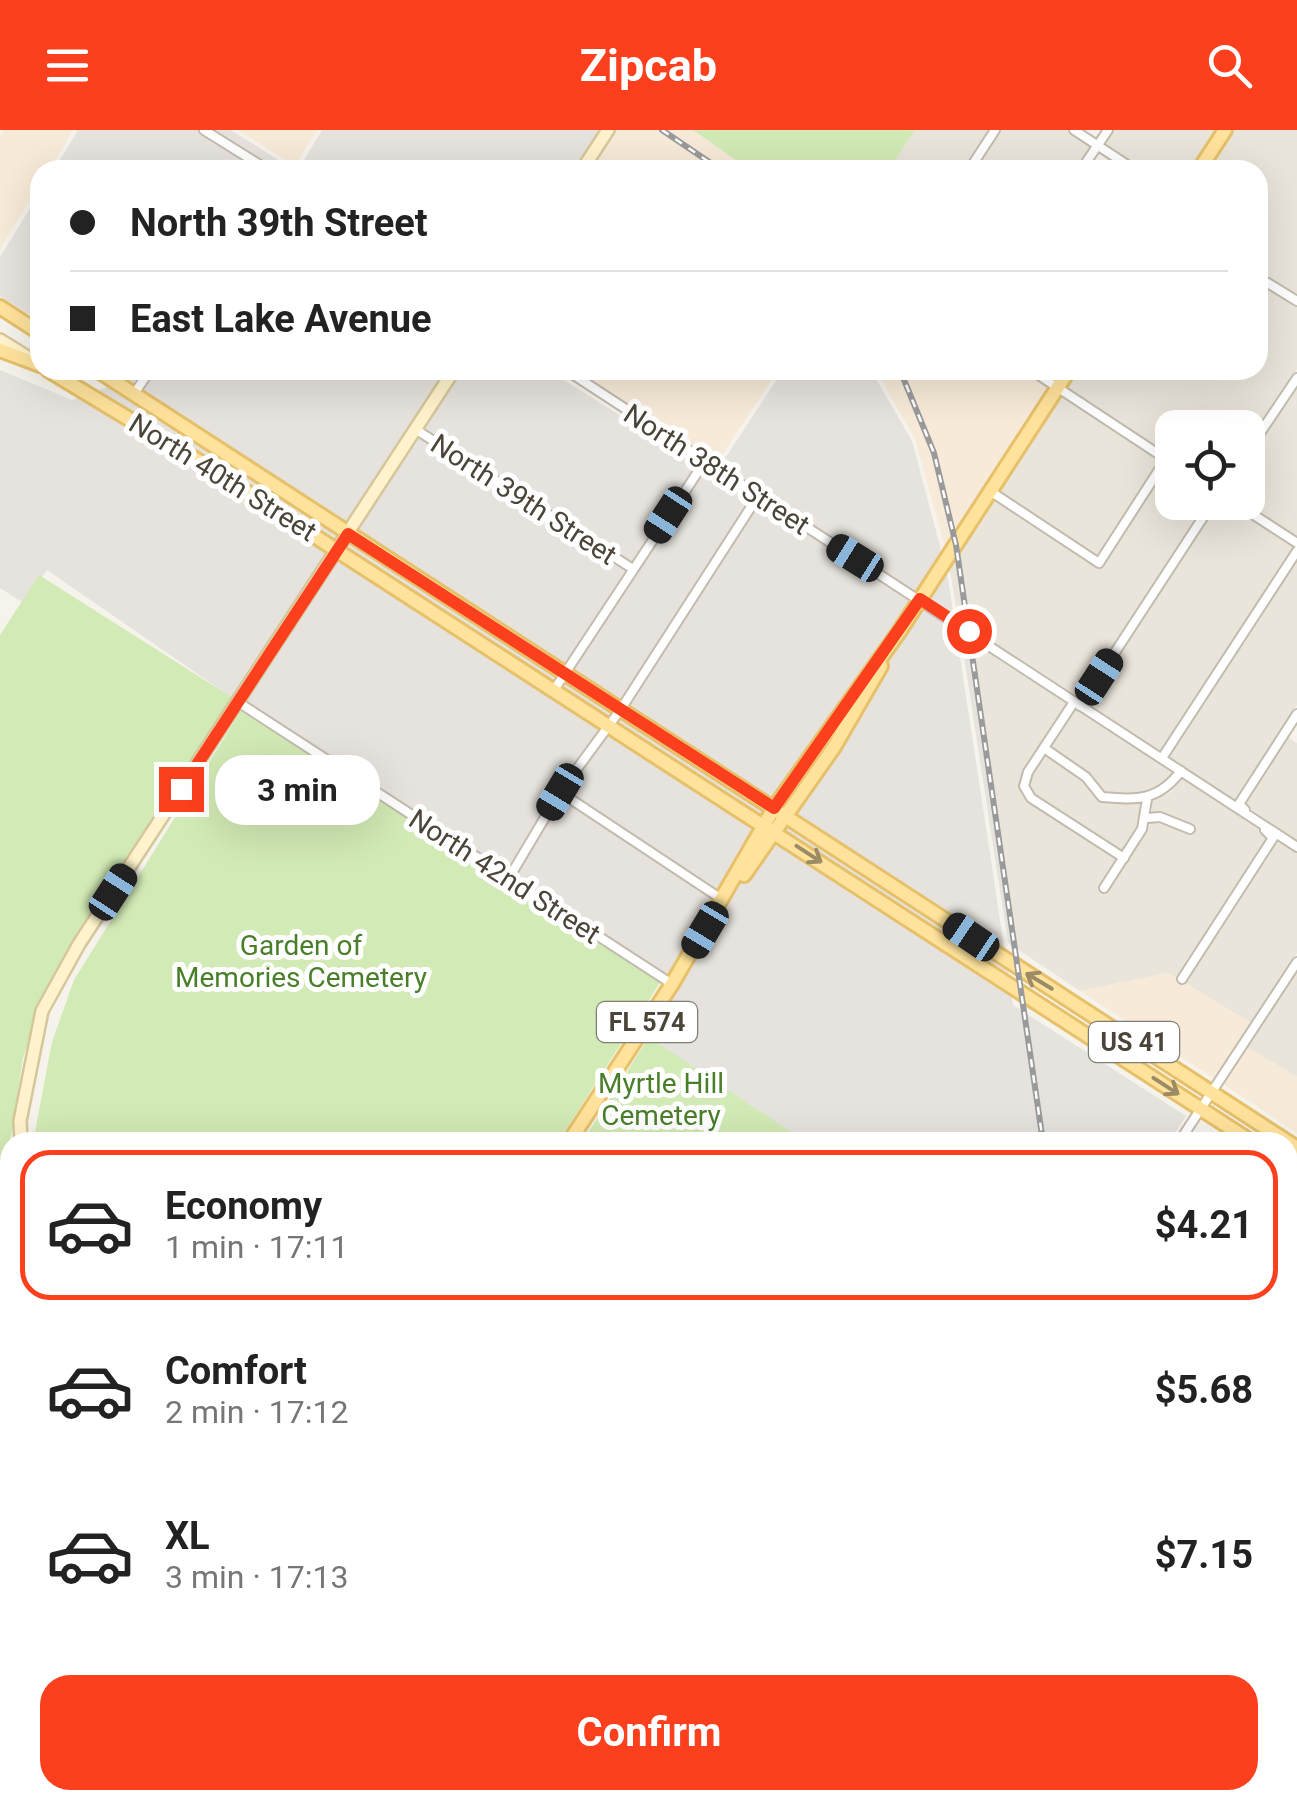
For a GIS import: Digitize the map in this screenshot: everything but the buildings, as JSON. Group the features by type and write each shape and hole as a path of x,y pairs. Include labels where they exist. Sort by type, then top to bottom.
{"main road":[{"path":"1206,160 1225,130"},
{"path":"0,307 30,326"},
{"name":"US 41","path":"0,350 30,362"},
{"name":"North 40th Street","path":"64,380 200,462 1237,1132"},
{"name":"North 40th Street","path":"112,380 1273,1132"},
{"name":"FL 574","path":"576,1132 770,829 774,808 899,632 1063,380"},
{"name":"FL 574","path":"770,829 788,817 849,722 899,632"}],"street":[{"path":"204,130 252,160"},
{"path":"588,160 608,130"},
{"path":"975,160 994,130"},
{"path":"1074,130 1119,160"},
{"path":"1087,160 1108,130"},
{"path":"1268,282 1297,301"},
{"name":"North 40th Street","path":"0,340 30,359"},
{"path":"1265,426 1297,378"},
{"path":"134,394 143,380"},
{"path":"21,1132 42,1011 79,944 447,380"},
{"name":"North 38th Street","path":"581,380 920,599"},
{"path":"1046,380 1155,452"},
{"name":"North 39th Street","path":"415,429 633,569"},
{"path":"200,462 212,445"},
{"path":"554,690 704,461"},
{"path":"990,491 1099,563 1155,481"},
{"path":"509,878 560,792 610,726 758,496"},
{"path":"1124,858 1031,798 1024,779 1200,520"},
{"path":"1162,758 1297,547 1259,520"},
{"path":"920,599 1297,847"},
{"path":"447,621 458,604"},
{"name":"North 42nd Street","path":"238,702 672,984"},
{"path":"1182,979 1273,838 1239,804 1297,714"},
{"path":"1286,730 1297,738"},
{"path":"1044,748 1086,777 1102,797 1147,799 1167,788 1181,770"},
{"path":"560,792 723,900"},
{"path":"1104,888 1148,818 1147,799"},
{"path":"1148,818 1160,817 1190,829"},
{"path":"915,923 926,907"},
{"path":"1186,1132 1297,962"},
{"path":"1066,1022 1078,1005"}],"shaded area":[{"path":"4,130 73,130 55,160 30,160 30,200 0,249 0,136"},
{"path":"78,130 231,130 278,160 60,160"},
{"path":"238,130 317,130 299,160 286,160"},
{"path":"322,130 600,130 580,160 304,160"},
{"path":"613,130 693,130 736,160 594,160"},
{"path":"915,130 989,130 970,160 896,160"},
{"path":"1000,130 1066,130 1091,146 1082,160 981,160"},
{"path":"1113,130 1219,130 1200,160 1128,160 1104,144"},
{"path":"1231,130 1297,130 1297,296 1268,278 1268,160 1212,160"},
{"path":"30,208 30,315 0,296 0,257"},
{"path":"1268,288 1297,306 1297,369 1265,417 1265,410 1155,410 1155,447 1064,387 1069,380 1268,380"},
{"path":"0,370 72,400 125,380 564,380 714,475 776,380 877,380 912,441 947,572 1013,1005 1186,1116 1176,1132 791,1132 641,1032 672,985 244,706 47,570 22,602 0,588"},
{"path":"589,380 771,380 716,464"},
{"path":"882,380 1038,380 1051,389 946,551 915,439"},
{"path":"1297,387 1297,538 1265,518 1265,435"},
{"path":"1059,394 1155,457 1155,468 1097,556 997,490"},
{"path":"1155,485 1155,520 1196,520 1078,700 958,619 949,564 992,498 1100,569"},
{"path":"1207,520 1252,520 1294,547 1160,751 1087,705"},
{"path":"1297,559 1297,705 1235,801 1168,757"},
{"path":"960,630 965,634 1014,947 1008,943"},
{"path":"965,634 1068,703 1024,769 1020,787 1028,801 1118,859 1098,890 1106,894 1151,823 1171,825 1193,835 1196,827 1173,816 1152,813 1152,802 1171,792 1182,777 1253,824 1267,838 1177,978 1168,973 1080,991 1014,947"},
{"path":"1076,708 1174,771 1164,785 1145,795 1100,791 1089,774 1050,747"},
{"path":"1288,737 1297,743 1297,842 1245,804"},
{"path":"1045,754 1083,780 1100,801 1143,804 1142,817 1123,851 1034,794 1029,781"},
{"path":"1277,839 1297,852 1297,953 1251,1023 1185,983"},
{"path":"1297,971 1297,1077 1247,1047"},
{"path":"1168,973 1251,1023 1215,1079 1080,991"},
{"path":"1247,1047 1297,1077 1297,1132 1295,1132 1223,1084"}],"green space":[{"path":"693,130 915,130 896,160 736,160"},
{"name":"Garden of Memories Cemetery","path":"39,575 233,698 73,939 43,997 23,1058 12,1132 0,1132 0,635"},
{"name":"Garden of Memories Cemetery","path":"244,706 663,978 564,1132 35,1132 52,1042 74,980"},
{"name":"Myrtle Hill Cemetery","path":"649,1037 791,1132 588,1132"}],"railway":[{"path":"662,130 706,160"},
{"path":"904,380 934,453 956,545 1042,1132"}],"route":[{"path":"181,789 348,534 774,808 920,599 969,631"}]}
